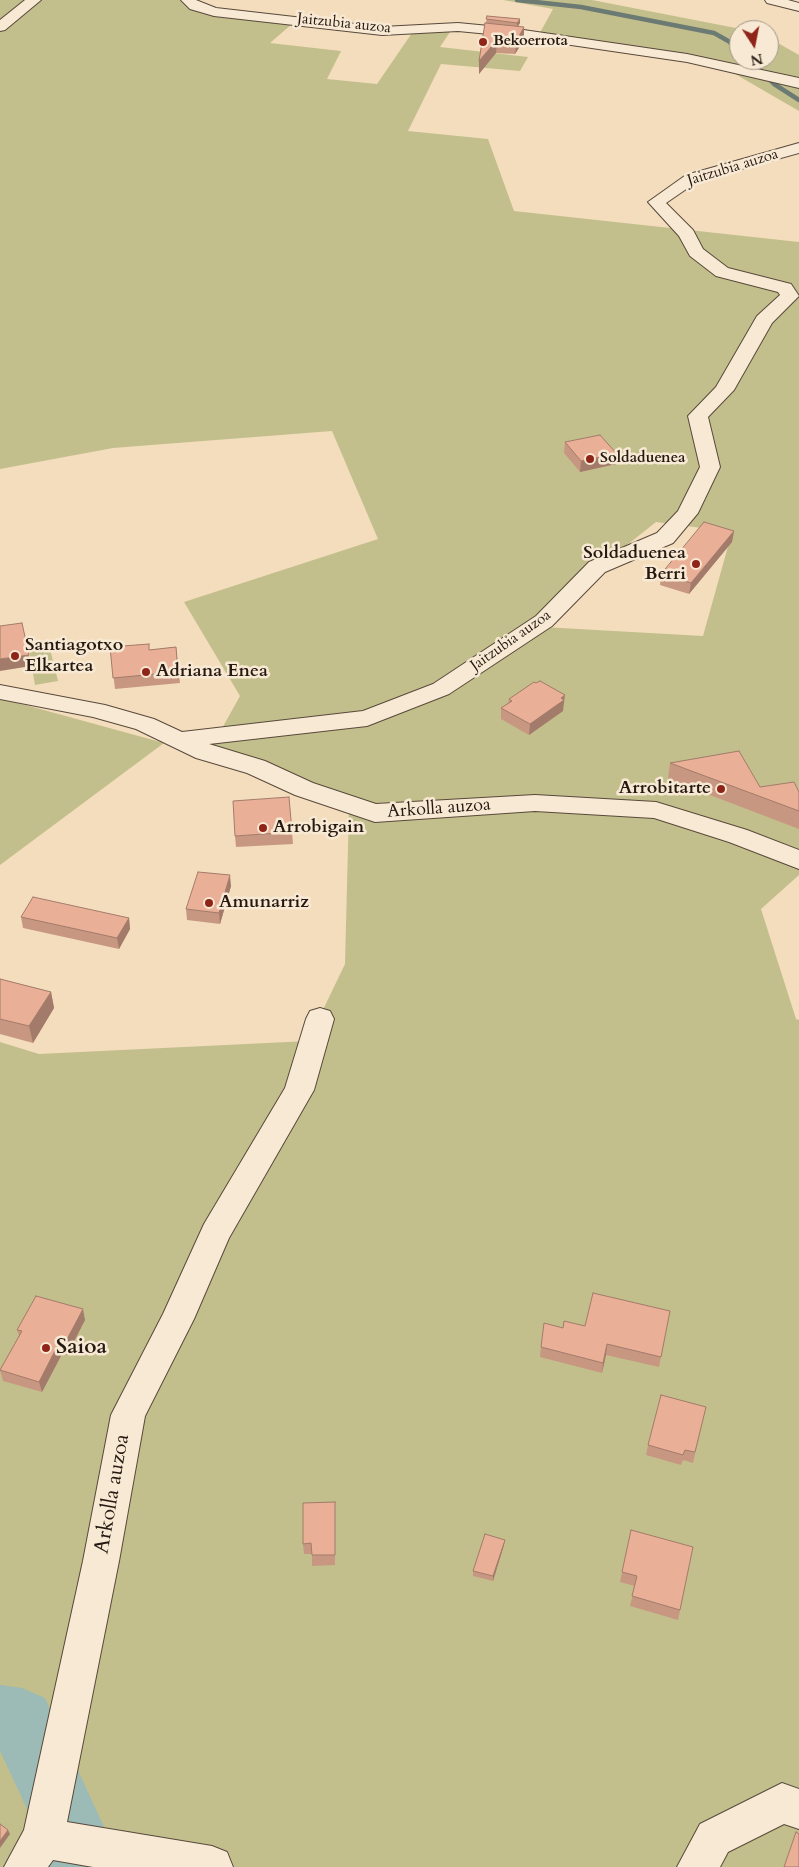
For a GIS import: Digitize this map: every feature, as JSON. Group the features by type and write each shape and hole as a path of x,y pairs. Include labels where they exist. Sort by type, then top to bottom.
{"street":[{"path":"0,27 34,0"},
{"name":"Jaitzubia auzoa","path":"188,0 194,6 214,12 292,19 347,27 382,30 458,27 510,32 687,58 799,83"},
{"path":"772,0 799,7"},
{"name":"Jaitzubia auzoa","path":"179,740 366,718 441,689 544,621 597,567 665,538 687,512 710,467 698,416 724,390 764,320 790,296 785,288 722,272 696,252 687,234 656,202 692,178 799,148"},
{"name":"Arkolla auzoa","path":"0,692 96,710 146,724 205,752 256,767 304,789 375,813 535,803 656,810 738,836 799,860"},
{"name":"Arkolla auzoa","path":"212,1867 56,1849 101,1561 128,1415 177,1319 215,1233 299,1090 320,1019"},
{"path":"698,1867 714,1838 782,1803 799,1809"}],"shaded area":[{"path":"0,0 185,0 200,11 292,24 270,43 341,51 327,79 377,84 414,30 452,29 440,47 528,57 520,71 441,64 408,131 488,139 514,211 799,242 799,875 761,909 796,1019 799,1020 799,1867 0,1867 0,1042 39,1054 308,1041 345,964 349,807 210,750 240,696 184,602 378,539 332,431 113,448 0,469","holes":["656,522 732,532 703,636 525,626"]},
{"path":"503,0 592,0 729,27 729,70 779,70 779,44 799,55 799,111 730,71 687,61 536,40 553,9"},
{"path":"48,641 58,681 35,685 28,645"},
{"path":"0,698 164,743 0,865"}],"building":[{"path":"487,16 520,19 517,23 486,19"},
{"path":"485,23 524,27 516,42 497,40 479,61"},
{"path":"600,435 617,454 581,461 565,442"},
{"name":"Soldaduenea Berri","path":"704,522 734,531 691,583 661,574"},
{"name":"Santiagotxo Elkartea","path":"22,623 29,655 0,659 0,626"},
{"name":"Adriana Enea","path":"149,644 149,650 176,647 178,672 113,678 110,647"},
{"path":"540,681 565,695 561,698 564,700 530,724 501,708 512,701 509,699 534,682"},
{"path":"739,751 760,787 794,782 799,792 799,811 670,763"},
{"name":"Arrobigain","path":"289,797 292,832 235,836 233,801"},
{"name":"Amunarriz","path":"198,872 230,875 219,913 186,909"},
{"path":"33,897 129,918 117,938 21,917"},
{"path":"0,979 51,992 29,1026 0,1019"},
{"path":"593,1293 670,1311 661,1357 607,1344 603,1363 541,1347 544,1323 563,1328 564,1321 585,1326"},
{"name":"Saioa","path":"36,1296 83,1309 64,1345 59,1343 39,1382 0,1370 22,1331 17,1330"},
{"path":"661,1395 706,1407 695,1452 685,1450 683,1455 648,1445"},
{"path":"335,1502 335,1555 312,1555 311,1543 303,1544 303,1503"},
{"path":"631,1530 693,1547 680,1610 632,1596 637,1576 622,1572"},
{"path":"485,1534 505,1540 493,1576 473,1571"},
{"path":"0,1824 8,1830 0,1841"},
{"path":"796,1832 799,1834 799,1867 784,1867"}],"waterway":[{"path":"517,0 581,7 714,33 729,41"},
{"path":"760,70 774,84 799,100"},
{"path":"0,1718 22,1721 70,1827 71,1867"}],"place":[{"name":"Bekoerrota","path":"483,42"},
{"name":"Soldaduenea","path":"590,459"},
{"name":"Soldaduenea Berri","path":"696,564"},
{"name":"Santiagotxo Elkartea","path":"15,656"},
{"name":"Adriana Enea","path":"146,672"},
{"name":"Arrobitarte","path":"721,789"},
{"name":"Arrobigain","path":"263,828"},
{"name":"Amunarriz","path":"209,903"},
{"name":"Saioa","path":"46,1348"}]}
